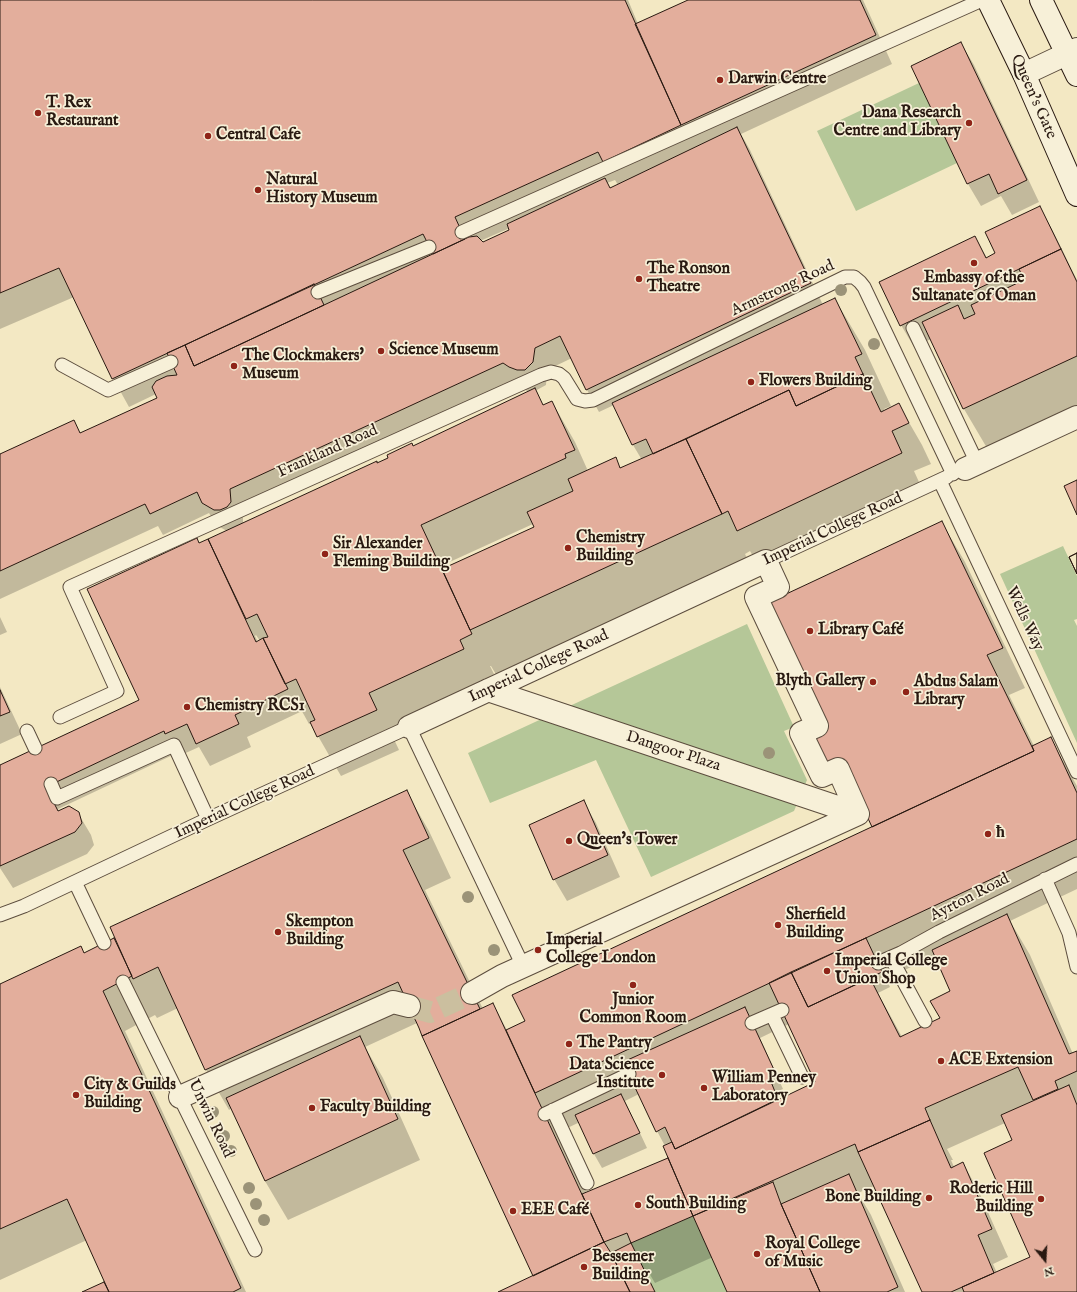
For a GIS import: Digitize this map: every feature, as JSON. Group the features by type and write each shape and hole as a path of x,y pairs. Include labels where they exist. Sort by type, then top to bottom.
{"street":[{"name":"Queen's Gate","path":"988,0 1024,74 1077,195"},
{"path":"1041,0 1072,51 1077,75"},
{"path":"1024,74 1072,51"},
{"name":"Imperial College Road","path":"965,469 1077,417"},
{"path":"472,993 607,920 858,814 838,769 835,767 822,776 801,734 816,729 817,726 756,597 778,587 766,561"},
{"name":"Imperial College Road","path":"409,727 766,561"},
{"name":"Dangoor Plaza","path":"488,690 858,814"},
{"path":"180,1097 393,1002 409,1006"}],"lane":[{"path":"462,232 982,0"},
{"path":"318,292 429,247"},
{"name":"Armstrong Road","path":"593,400 845,277 854,277 864,287 965,469"},
{"path":"913,328 965,469"},
{"path":"62,365 108,390 171,362"},
{"name":"Frankland Road","path":"60,716 117,691 70,587 541,375 551,372 558,374 564,378 577,399 585,401 593,400"},
{"name":"Imperial College Road","path":"766,561 965,469"},
{"name":"Wells Way","path":"940,481 1077,772"},
{"path":"409,727 523,966"},
{"name":"Imperial College Road","path":"1,912 24,906 208,819 409,727"},
{"path":"27,731 35,748"},
{"path":"51,784 57,798 174,745 208,819"},
{"name":"Ayrton Road","path":"878,962 891,958 939,932 1077,864"},
{"path":"1045,879 1069,933 1077,967"},
{"path":"75,882 104,943"},
{"path":"891,958 925,1021"},
{"name":"Unwin Road","path":"123,982 255,1250"},
{"path":"752,1023 777,1012 802,1077"},
{"path":"587,1183 549,1112 629,1074"}],"green space":[{"path":"919,83 957,163 856,211 817,131"},
{"path":"1063,546 1077,576 1077,619 1074,620 1077,626 1077,743 1000,574"},
{"path":"747,624 794,727 784,731 807,780 794,811 651,877 596,760 490,803 468,753"},
{"path":"693,1216 727,1292 654,1292 631,1243"}],"building":[{"name":"Natural History Museum","path":"0,0 625,0 681,125 603,162 598,152 455,217 465,239 433,254 423,234 112,379 59,268 0,293"},
{"name":"Darwin Centre","path":"688,0 860,0 876,35 681,125 635,24"},
{"name":"Dana Research Centre and Library","path":"961,42 1027,180 998,194 989,174 967,184 911,66"},
{"name":"Science Museum","path":"737,127 811,283 586,390 560,336 535,348 533,362 525,370 517,370 503,363 230,489 231,502 227,507 220,510 214,510 202,503 197,492 150,514 145,504 0,571 0,454 74,420 80,433 157,398 152,387 156,381 167,376 177,375 167,353 185,345 194,366 469,237 477,236 483,242 509,230 507,224 605,178 610,188"},
{"name":"Embassy of the Sultanate of Oman","path":"1040,206 1061,249 900,326 879,282 975,236 986,258 995,253 985,232"},
{"path":"1061,249 1077,282 1077,356 963,409 922,322 958,305 964,319 975,314 971,305 1024,280 1019,269"},
{"path":"314,284 324,305 194,366 185,345"},
{"name":"Flowers Building","path":"835,298 862,354 855,357 863,374 796,406 789,390 653,454 646,439 632,445 612,403"},
{"path":"863,374 881,412 899,403 909,423 892,431 902,453 737,531 728,511 722,514 686,439 789,390 796,406"},
{"name":"Sir Alexander Fleming Building","path":"535,388 543,405 552,401 575,450 565,454 566,458 421,525 472,634 460,640 464,649 369,693 377,710 317,737 310,722 315,720 296,679 285,684 263,638 268,637 257,614 246,619 208,539 377,461 377,463 388,458 387,455 412,443 413,446"},
{"name":"Chemistry Building","path":"686,439 722,514 470,630 442,569 534,527 527,512 573,491 568,479 616,457 620,468"},
{"path":"1077,480 1077,515 1064,486"},
{"name":"Abdus Salam Library","path":"942,521 1003,648 987,655 1034,751 872,827 841,760 823,765 767,603"},
{"name":"Chemistry RCS1","path":"197,538 199,543 208,539 256,642 263,638 288,689 235,715 239,724 196,744 187,724 165,734 164,731 46,787 58,811 69,806 79,812 82,823 75,832 0,866 0,765 139,700 87,589"},
{"path":"1077,553 1077,574 1069,557"},
{"path":"1077,553 1077,574 1069,557"},
{"path":"0,690 10,712 0,716"},
{"name":"Sherfield Building","path":"1051,737 1077,793 1077,839 535,1093 506,1030 525,1021 512,995 1034,751 1032,746"},
{"name":"Skempton Building","path":"407,790 429,838 403,850 480,1009 422,1036 398,982 205,1070 158,967 133,979 110,927"},
{"name":"Queen's Tower","path":"584,800 608,855 553,880 529,825"},
{"name":"ACE Extension","path":"1007,914 1069,1054 1077,1051 1077,1071 1055,1081 1058,1089 1033,1100 1018,1067 925,1108 930,1120 858,1152 855,1144 693,1216 663,1146 672,1142 675,1149 815,1082 769,983 791,972 808,1007 870,978 900,1037 940,1018 930,1001 950,991 932,950"},
{"name":"City & Guilds Building","path":"114,938 132,976 103,991 241,1288 233,1292 109,1292 67,1199 0,1229 0,984 81,946 84,953"},
{"path":"866,938 882,972 808,1007 791,972"},
{"path":"493,1003 604,1242 533,1276 422,1036"},
{"name":"William Penney Laboratory","path":"745,1007 776,1074 769,1077 778,1099 675,1149 665,1127 656,1132 623,1062"},
{"name":"Faculty Building","path":"360,1036 398,1119 265,1181 226,1098"},
{"name":"Roderic Hill Building","path":"1069,1085 1077,1105 1077,1292 964,1292 962,1287 1030,1257 984,1153 1012,1140 1001,1115"},
{"path":"621,1094 640,1133 593,1154 575,1115"},
{"name":"Bone Building","path":"930,1120 951,1168 963,1162 992,1229 978,1235 994,1273 951,1292 922,1292 858,1152"},
{"name":"South Building","path":"668,1158 693,1216 631,1243 627,1233 604,1242 582,1194"},
{"path":"849,1174 898,1287 887,1292 820,1292 781,1204"},
{"path":"773,1182 781,1204 820,1292 727,1292 693,1216"},
{"name":"Bessemer Building","path":"604,1242 630,1292 498,1292"},
{"path":"631,1243 655,1292 630,1292 611,1253"},
{"path":"104,1282 109,1292 82,1292"}],"tunnel":[{"path":"409,1006 430,1012 472,993"}],"place":[{"name":"Darwin Centre","path":"720,80"},
{"name":"T. Rex Restaurant","path":"38,113"},
{"name":"Dana Research Centre and Library","path":"969,123"},
{"name":"Central Cafe","path":"208,136"},
{"name":"Natural History Museum","path":"258,190"},
{"name":"Embassy of the Sultanate of Oman","path":"974,263"},
{"name":"The Ronson Theatre","path":"639,279"},
{"name":"Science Museum","path":"381,351"},
{"name":"The Clockmakers' Museum","path":"234,366"},
{"name":"Flowers Building","path":"751,382"},
{"name":"Chemistry Building","path":"568,548"},
{"name":"Sir Alexander Fleming Building","path":"325,554"},
{"name":"Library Café","path":"810,631"},
{"name":"Blyth Gallery","path":"873,682"},
{"name":"Abdus Salam Library","path":"906,692"},
{"name":"Chemistry RCS1","path":"187,707"},
{"name":"ħ","path":"988,834"},
{"name":"Queen's Tower","path":"569,841"},
{"name":"Sherfield Building","path":"778,925"},
{"name":"Skempton Building","path":"278,932"},
{"name":"Imperial College London","path":"538,950"},
{"name":"Imperial College Union Shop","path":"827,971"},
{"name":"Junior Common Room","path":"633,985"},
{"name":"The Pantry","path":"569,1044"},
{"name":"ACE Extension","path":"941,1061"},
{"name":"Data Science Institute","path":"662,1075"},
{"name":"William Penney Laboratory","path":"704,1088"},
{"name":"City & Guilds Building","path":"76,1095"},
{"name":"Faculty Building","path":"312,1108"},
{"name":"Bone Building","path":"929,1198"},
{"name":"Roderic Hill Building","path":"1041,1199"},
{"name":"South Building","path":"638,1205"},
{"name":"EEE Café","path":"513,1211"},
{"name":"Royal College of Music","path":"757,1254"},
{"name":"Bessemer Building","path":"584,1267"}]}
